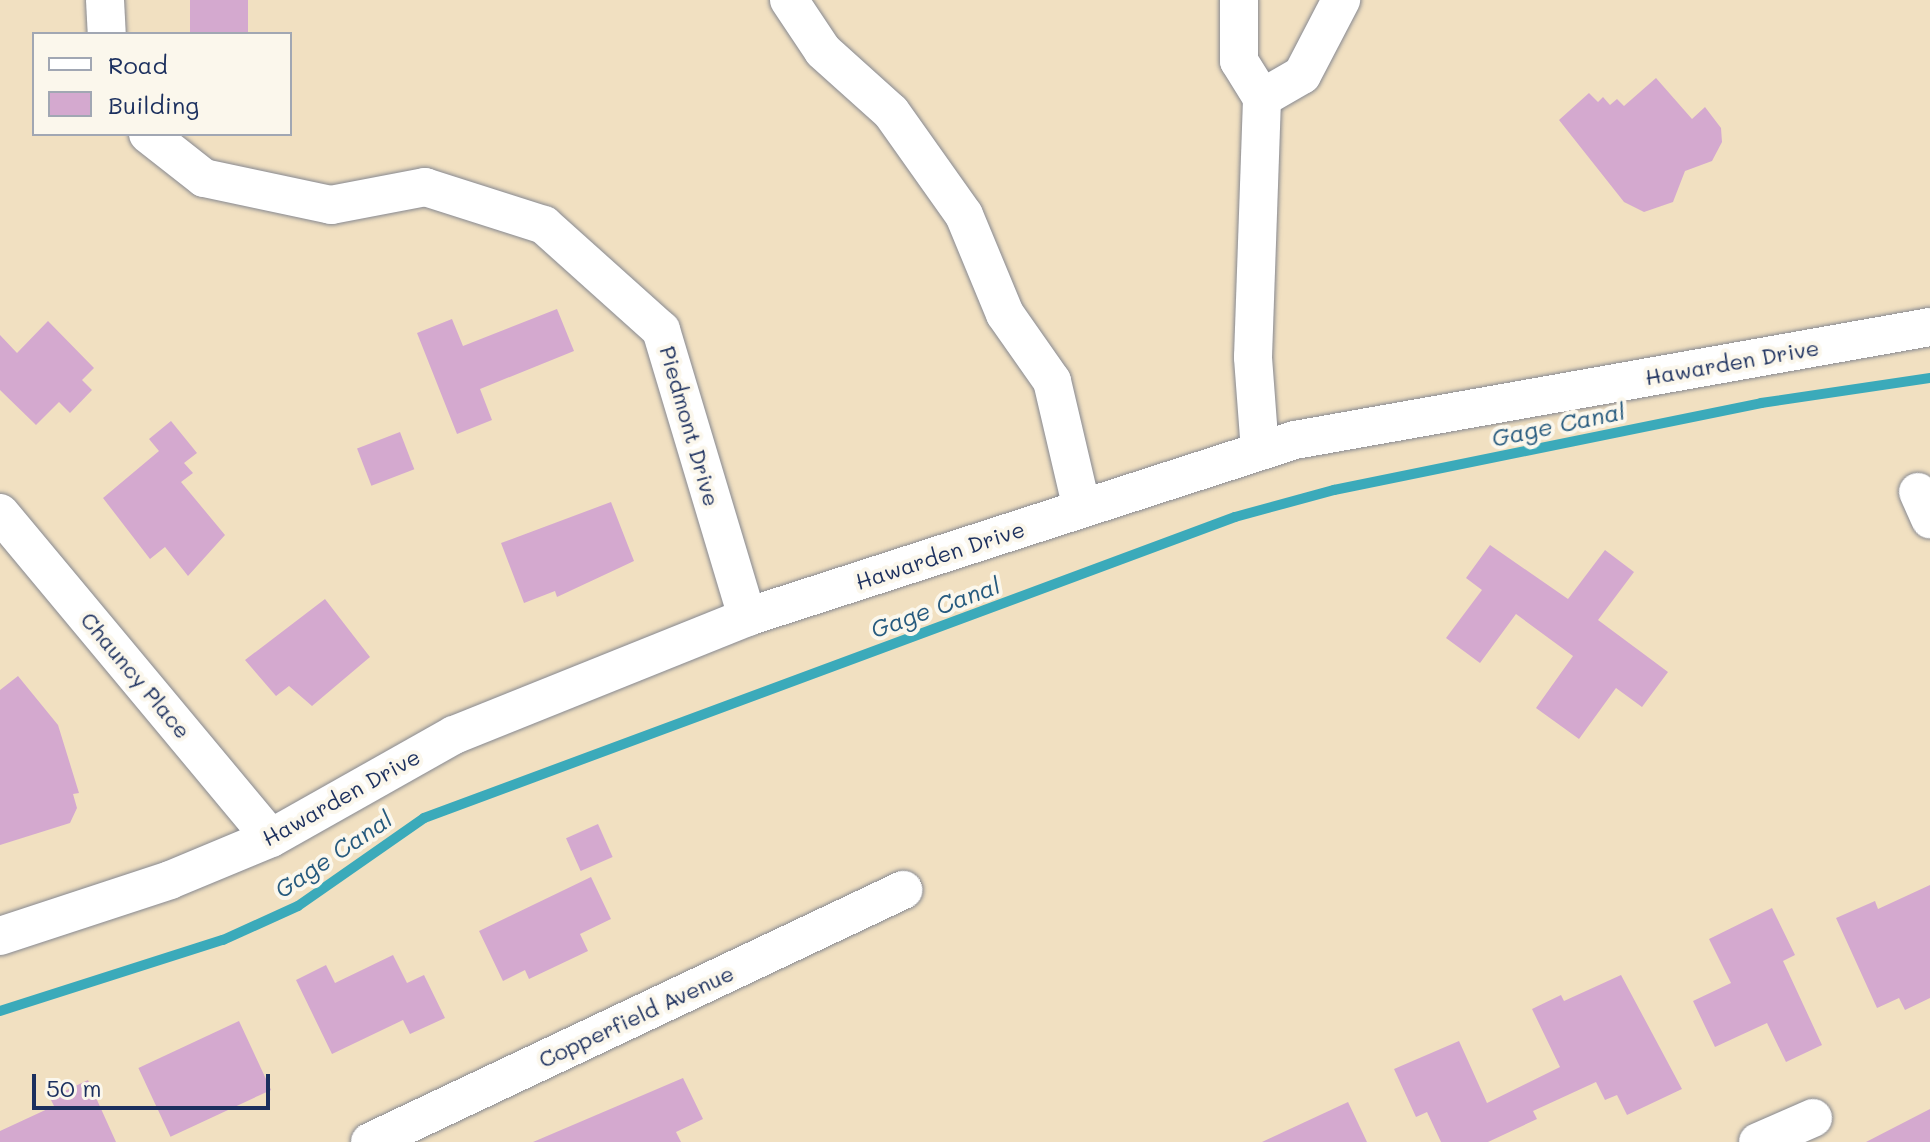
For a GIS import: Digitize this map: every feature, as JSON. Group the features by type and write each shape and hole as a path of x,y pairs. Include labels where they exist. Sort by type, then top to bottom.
{"street":[{"path":"105,0 107,32"},
{"path":"789,0 823,51 891,112 964,215 1005,314 1052,381 1082,509"},
{"path":"1239,0 1239,61 1262,98 1253,357 1260,451"},
{"path":"1262,98 1302,75 1341,0"},
{"name":"Piedmont Drive","path":"151,136 204,178 331,205 425,187 544,225 661,330 747,617"},
{"name":"Hawarden Drive","path":"0,936 170,880 271,838 454,735 747,617 1260,451 1295,440 1930,327"},
{"name":"Chauncy Place","path":"0,513 271,838"},
{"name":"Copperfield Avenue","path":"370,1142 903,890"},
{"path":"1758,1142 1813,1118"}],"building":[{"path":"190,0 248,0 248,32 190,32"},
{"path":"1656,78 1692,119 1705,107 1721,128 1722,142 1712,161 1685,171 1673,202 1644,212 1624,202 1559,120 1589,93 1598,102 1603,97 1610,105 1617,99 1624,106"},
{"path":"557,309 574,351 480,389 492,420 457,434 417,333 452,319 463,346"},
{"path":"48,321 94,368 82,380 92,390 70,413 59,402 36,425 0,390 0,335 17,353"},
{"path":"171,421 197,453 184,463 193,473 181,482 225,535 188,576 165,547 150,559 103,498 159,451 149,439"},
{"path":"400,432 414,469 371,486 357,448"},
{"path":"611,502 634,561 557,597 555,591 524,603 501,543"},
{"path":"1490,545 1568,599 1605,550 1634,572 1598,620 1668,672 1642,707 1616,688 1579,739 1536,708 1573,656 1516,614 1480,663 1446,638 1482,590 1466,578"},
{"path":"325,599 370,657 312,706 289,686 276,696 245,660"},
{"path":"18,676 58,725 79,793 73,794 77,808 70,823 0,845 0,690"},
{"path":"598,824 613,857 581,871 566,838"},
{"path":"591,877 611,919 580,934 588,951 529,979 525,970 503,981 479,931"},
{"path":"1930,885 1930,998 1905,1010 1899,998 1877,1008 1836,918 1875,901 1878,909"},
{"path":"1772,908 1795,955 1783,961 1822,1045 1786,1062 1767,1023 1715,1047 1693,1001 1731,983 1709,939"},
{"path":"393,955 407,983 424,975 445,1018 410,1034 403,1020 332,1054 296,980 326,965 335,983"},
{"path":"1621,975 1682,1089 1627,1115 1617,1095 1605,1100 1596,1082 1533,1111 1537,1119 1488,1142 1441,1142 1427,1112 1416,1117 1394,1069 1459,1041 1487,1103 1560,1067 1532,1009 1561,995 1564,1001"},
{"path":"239,1021 271,1090 171,1137 138,1068"},
{"path":"683,1078 703,1119 676,1132 681,1142 533,1142"},
{"path":"88,1080 116,1142 0,1142 0,1131 54,1106 50,1098"},
{"path":"1348,1102 1367,1142 1262,1142"},
{"path":"1930,1109 1930,1142 1866,1142"}],"waterway":[{"name":"Gage Canal","path":"0,1011 223,940 298,906 424,818 1235,517 1334,490 1761,403 1930,378"}]}
